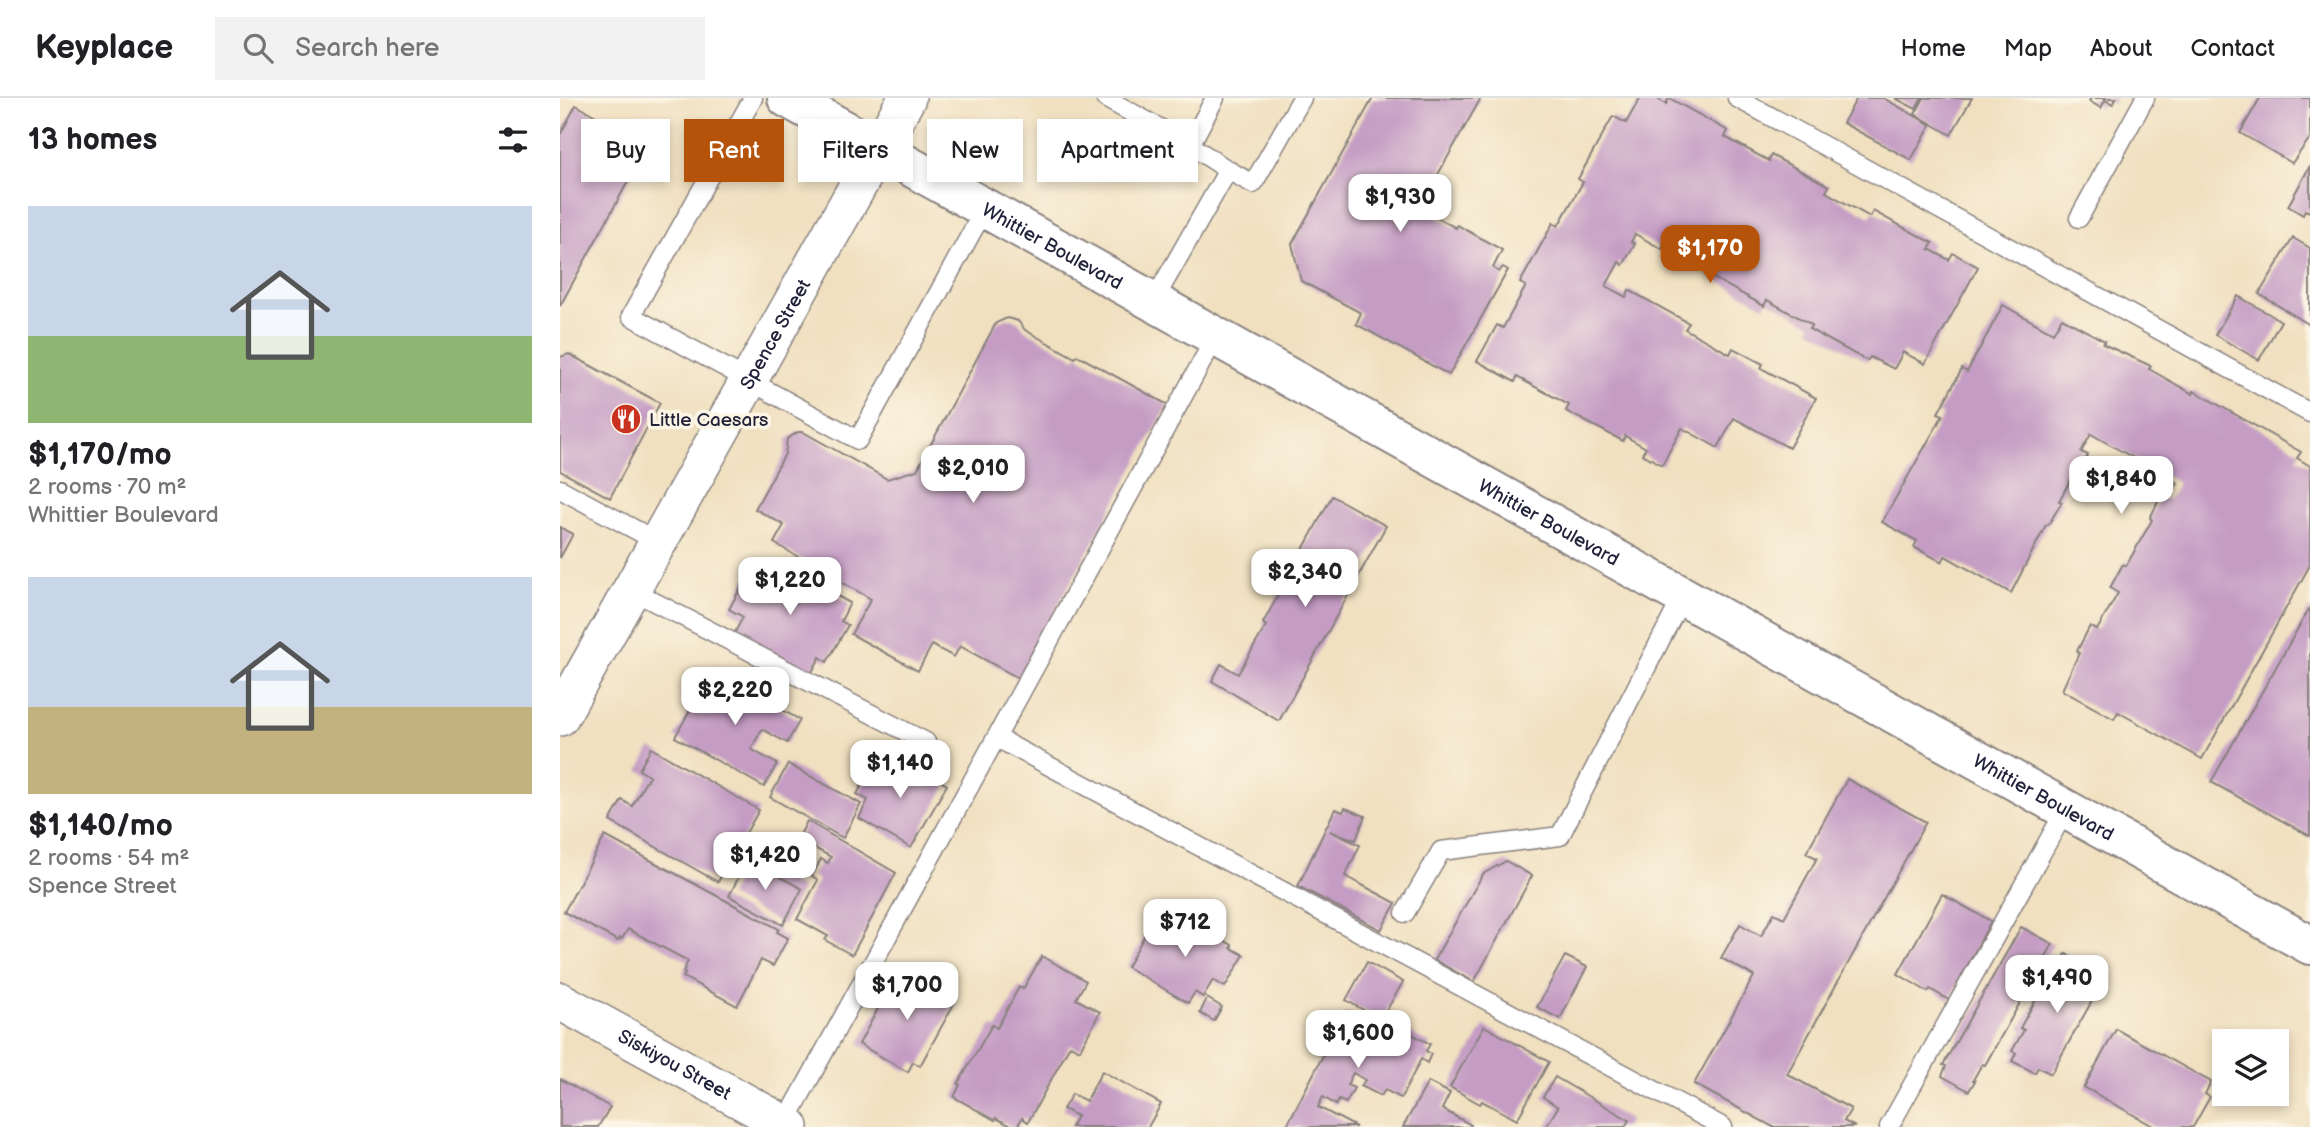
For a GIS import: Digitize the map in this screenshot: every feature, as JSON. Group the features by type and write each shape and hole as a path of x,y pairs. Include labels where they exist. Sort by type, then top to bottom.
{"main road":[{"name":"Whittier Boulevard","path":"787,98 825,119"},
{"name":"Whittier Boulevard","path":"913,168 2310,945"}],"street":[{"name":"Spence Street","path":"895,119 907,98"},
{"name":"Spence Street","path":"560,717 859,182"},
{"name":"Siskiyou Street","path":"560,1001 786,1126"}],"lane":[{"path":"753,98 631,316 858,440 985,208"},
{"path":"1105,98 1143,119"},
{"path":"1198,129 1214,98"},
{"path":"1198,150 1253,184 1302,98"},
{"path":"1737,98 2310,413"},
{"path":"2078,218 2145,98"},
{"path":"1153,302 1228,170"},
{"path":"786,1126 1216,336"},
{"path":"560,489 657,542"},
{"path":"631,590 926,742"},
{"path":"1405,913 1441,851 1560,836 1683,597"},
{"path":"997,738 1723,1127"},
{"path":"1889,1127 2066,809"}],"building":[{"path":"1373,98 1481,98 1419,208 1502,250 1493,268 1499,272 1503,267 1508,270 1449,375 1356,324 1361,313 1301,281 1292,244"},
{"path":"1640,98 1656,98 1666,104 1669,98 1728,131 1725,137 1769,161 1771,155 1829,186 1826,192 1870,217 1873,211 1933,243 1929,249 1949,260 1953,253 1978,267 1925,364 1903,352 1894,369 1870,357 1867,361 1809,329 1812,325 1767,300 1764,306 1706,274 1710,268 1664,243 1662,249 1635,234 1631,242 1635,244 1623,265 1619,262 1606,286 1626,297 1629,290 1689,323 1685,329 1730,354 1733,348 1763,364 1761,368 1816,398 1789,448 1734,418 1718,448 1682,428 1662,465 1642,454 1646,448 1625,436 1623,441 1566,411 1569,405 1517,377 1515,382 1477,361 1497,325 1503,328 1526,286 1520,283 1553,223 1558,226 1583,182 1578,179 1613,116 1626,123"},
{"path":"1857,98 1883,98 1931,125 1911,160 1843,123"},
{"path":"1895,98 1922,98 1916,109"},
{"path":"1924,98 1972,98 1951,135 1915,114"},
{"path":"2091,98 2116,98 2113,104 2105,100 2101,108 2089,101"},
{"path":"2260,98 2310,98 2310,138 2292,163 2240,133"},
{"path":"576,105 601,119 581,119 581,182 628,182 560,306 560,135"},
{"path":"2310,166 2310,212 2305,210 2303,215 2288,206"},
{"path":"2293,238 2310,248 2310,325 2259,294"},
{"path":"2238,296 2281,321 2259,360 2215,335"},
{"path":"2003,305 2053,333 2062,318 2105,341 2103,344 2151,366 2149,369 2193,394 2194,391 2301,452 2297,458 2310,466 2310,565 2202,759 2118,712 2114,719 2062,690 2090,626 2097,630 2118,593 2110,588 2152,520 2150,518 2161,496 2168,500 2178,483 2091,434 2081,452 2088,455 2075,479 2072,477 2059,501 2062,502 2046,525 2011,593 1945,556 1942,562 1914,547 1917,541 1882,522 1943,415 1938,413 1962,369 1967,372"},
{"path":"1007,318 1018,321 1025,330 1075,358 1077,355 1168,405 1018,678 960,646 954,657 932,645 918,671 851,634 871,599 774,543 784,525 755,509 785,454 787,439 798,432 803,432 887,479 917,470 996,323"},
{"path":"569,354 660,403 610,498 560,471 560,357"},
{"path":"1332,496 1386,526 1279,721 1212,681 1221,664 1238,674 1266,626 1263,623"},
{"path":"560,527 573,534 560,558"},
{"path":"773,561 850,603 841,621 848,625 827,662 820,657 810,676 734,634 743,617 729,609 750,571 764,578"},
{"path":"2310,607 2310,836 2211,782"},
{"path":"712,671 800,720 787,743 762,729 751,749 777,764 764,787 675,737"},
{"path":"651,748 759,810 718,882 610,821 622,800 632,806 649,776 639,770"},
{"path":"894,755 947,785 911,848 859,818 868,800 857,794 873,766 884,773"},
{"path":"788,764 861,804 843,838 770,797"},
{"path":"1847,779 1926,822 1787,1074 1851,1109 1844,1121 1855,1127 1773,1127 1694,1084 1754,976 1721,958 1740,924 1761,936 1774,913 1784,918 1817,858 1806,853"},
{"path":"1345,808 1365,816 1356,840 1330,831 1360,845 1345,876 1396,903 1381,930 1298,886 1335,809 1343,812"},
{"path":"807,821 896,873 852,955 825,940 828,936 797,919 818,880 812,876 821,859 828,863 831,857 798,839"},
{"path":"605,836 779,929 777,932 788,938 773,966 761,960 737,1006 683,977 688,961 628,929 618,941 564,912"},
{"path":"748,859 802,889 783,925 729,896"},
{"path":"1506,861 1532,876 1474,982 1434,960 1483,874"},
{"path":"1942,894 1991,921 1949,1000 1930,989 1928,992 1898,974"},
{"path":"1180,916 1232,945 1231,948 1244,955 1225,987 1213,980 1203,997 1195,992 1188,1003 1127,967 1147,931 1153,934 1159,924 1172,931"},
{"path":"2021,927 2053,944 1985,1065 1982,1064 1969,1091 1942,1076 1946,1066 1943,1065"},
{"path":"2066,954 2106,976 2051,1074 2038,1067 2035,1073 2012,1061 2016,1053 2012,1051 2024,1030 2020,1028 2044,985 2047,988"},
{"path":"1042,956 1086,981 1076,999 1100,1012 1080,1050 1070,1045 1028,1122 1022,1118 1017,1127 1013,1127 954,1097 960,1085 958,1084 992,1025 997,1028 1019,987 1023,989"},
{"path":"1565,956 1587,967 1560,1019 1537,1007"},
{"path":"1367,962 1403,982 1381,1020 1346,1000"},
{"path":"898,971 955,1002 920,1066 913,1062 908,1072 859,1044"},
{"path":"1207,998 1222,1007 1214,1021 1200,1013"},
{"path":"1345,1013 1405,1045 1410,1033 1430,1044 1426,1051 1431,1054 1427,1063 1421,1059 1401,1098 1385,1090 1381,1096 1361,1086 1365,1080 1353,1073 1347,1085 1354,1088 1346,1103 1339,1100 1336,1105 1323,1097 1318,1107 1356,1127 1286,1127"},
{"path":"1484,1026 1549,1062 1517,1120 1450,1087"},
{"path":"2116,1029 2211,1082 2205,1094 2210,1097 2193,1127 2155,1127 2084,1087"},
{"path":"1102,1071 1161,1104 1148,1127 1071,1127 1077,1116 1063,1109 1072,1094 1086,1101"},
{"path":"1555,1077 1629,1120 1625,1127 1546,1127 1558,1107 1543,1097"},
{"path":"560,1079 610,1107 598,1127 560,1127"},
{"path":"1428,1082 1450,1093 1442,1109 1471,1125 1470,1127 1403,1127"}],"place":[{"name":"Little Caesars","path":"626,419"}]}
